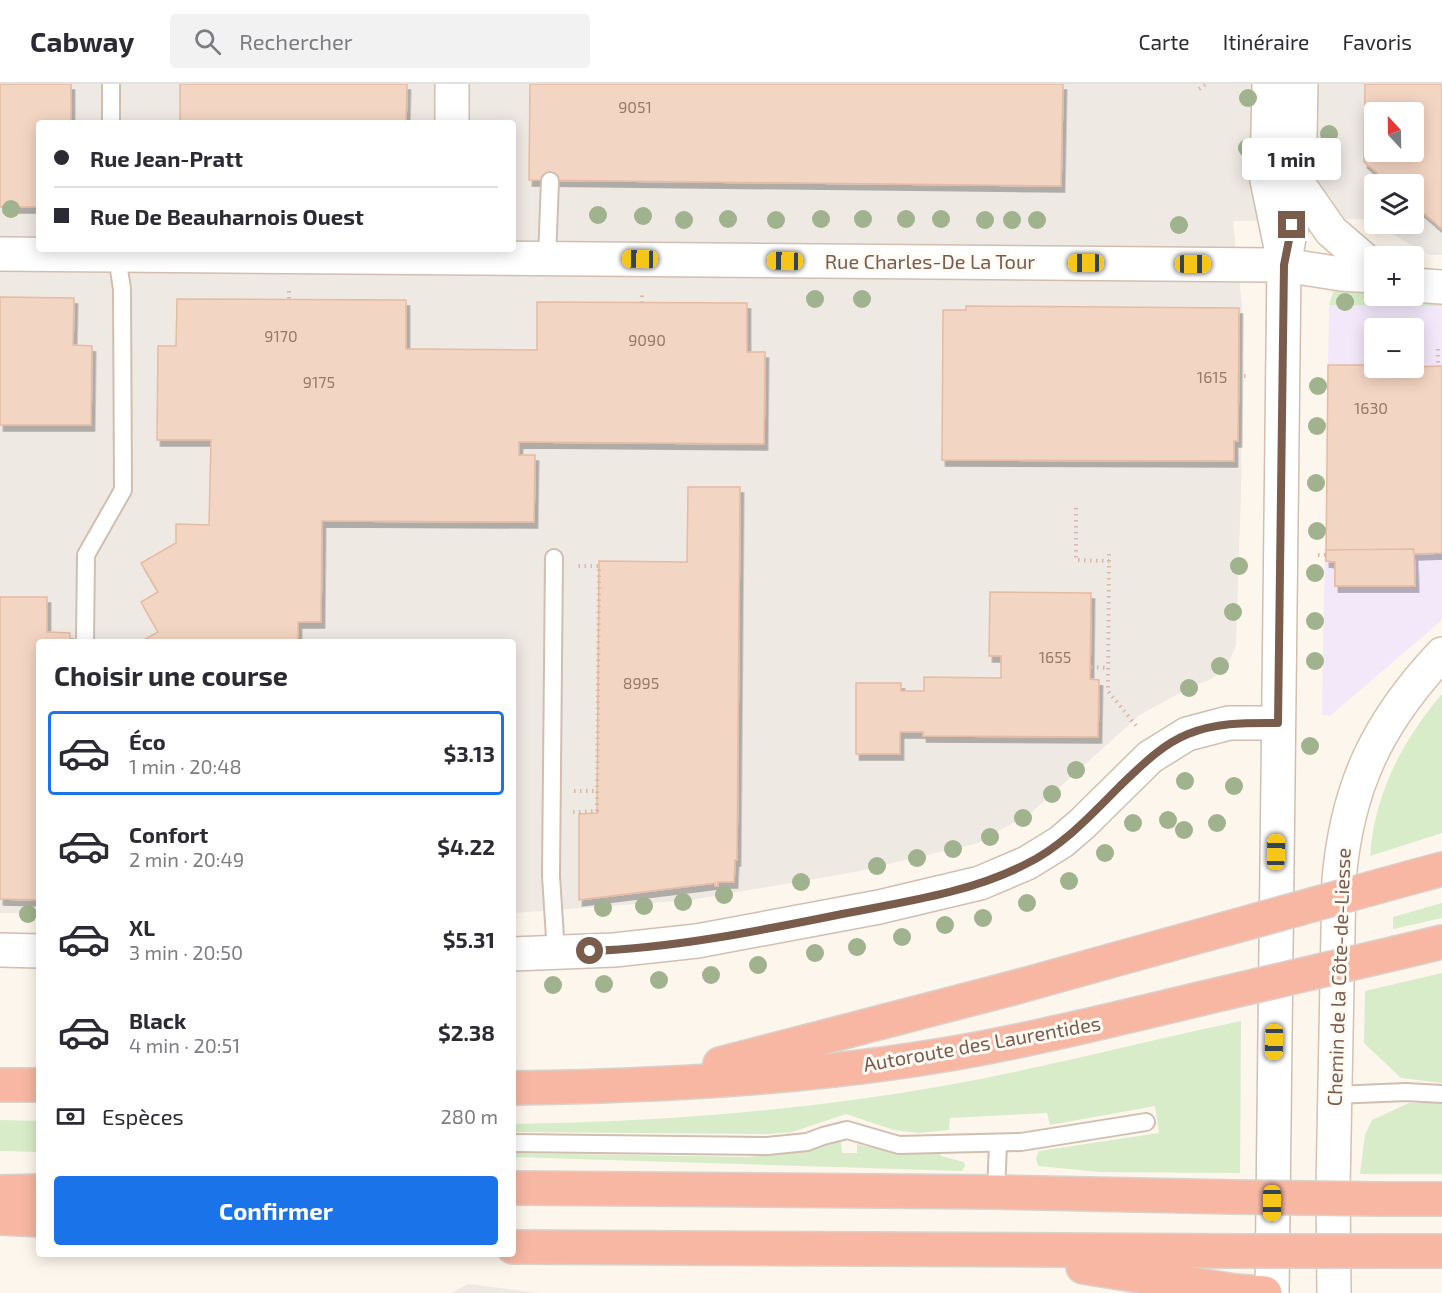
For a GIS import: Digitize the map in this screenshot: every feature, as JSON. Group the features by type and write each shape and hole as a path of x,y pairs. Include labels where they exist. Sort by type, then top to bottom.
{"highway":[{"path":"643,1083 1019,986 1425,872"},
{"name":"Autoroute des Laurentides","path":"516,1088 690,1082 815,1071 943,1055 1018,1041 1442,942"},
{"path":"0,1085 36,1085"},
{"path":"516,1188 1442,1199"},
{"path":"0,1192 36,1191"},
{"path":"0,1218 36,1220"},
{"path":"516,1247 983,1251 1442,1251"},
{"path":"983,1251 1250,1292"}],"street":[{"path":"452,84 452,120"},
{"path":"1269,84 1268,180 1284,265"},
{"path":"1272,1293 1284,265 1299,185 1301,84"},
{"path":"1299,185 1331,231 1364,259"},
{"name":"Rue Charles-De La Tour","path":"0,254 451,253 547,258 1284,265 1364,275"},
{"path":"1424,286 1442,287"},
{"name":"Chemin de la Côte-de-Liesse","path":"1334,1293 1333,1188 1339,880 1345,831 1369,754 1397,708 1442,654"},
{"path":"516,954 658,946 745,934 879,907 980,883 1027,864 1061,842 1150,757 1187,734 1229,723 1278,723"},
{"path":"0,950 36,951"}],"lane":[{"path":"111,84 111,120"},
{"path":"547,258 550,181"},
{"path":"85,639 86,555 123,490 122,289 116,252"},
{"path":"554,558 551,876 556,953"},
{"path":"1335,1095 1406,1092 1442,1094"},
{"path":"516,1143 767,1146 807,1142 847,1130 899,1145 998,1144 1146,1122"},
{"path":"996,1192 998,1144"}],"path":[{"path":"1199,89 1206,84"},
{"path":"289,291 289,300"},
{"path":"642,293 642,303"},
{"path":"1438,349 1438,366"},
{"path":"1238,376 1250,376"},
{"path":"1076,508 1076,560 1109,561"},
{"path":"1109,554 1108,692 1138,728"},
{"path":"1318,555 1326,555"},
{"path":"574,812 597,811 599,566"},
{"path":"1091,667 1108,668"}],"shaded area":[{"path":"0,84 1442,84 1442,255 1429,255 1424,252 1424,246 1413,246 1392,234 1424,234 1424,174 1364,174 1364,219 1233,221 1242,306 1241,491 1236,645 1227,667 1211,679 1140,715 1031,813 978,843 855,872 691,900 516,913 516,639 36,639 36,913 0,913"},
{"path":"1329,305 1442,306 1442,620 1330,716 1322,715"},
{"path":"468,1284 540,1293 451,1293"}],"green space":[{"path":"1335,286 1364,292 1364,305 1329,305"},
{"path":"1424,300 1442,301 1442,306 1424,306"},
{"path":"1442,694 1442,833 1370,856 1377,811 1393,769 1415,730"},
{"path":"1442,903 1442,918 1393,929 1393,917"},
{"path":"1442,973 1442,1083 1401,1078 1364,1043 1365,991"},
{"path":"1241,1021 1240,1173 1100,1172 1038,1166 1036,1158 1039,1151 1159,1133 1155,1106 1050,1125 1047,1113 950,1118 949,1130 919,1133 894,1130 846,1114 792,1132 769,1134 516,1132 516,1124 675,1118 836,1102 943,1086"},
{"path":"1409,1103 1442,1103 1442,1174 1360,1174 1365,1135 1372,1120"},
{"path":"0,1120 36,1121 36,1152 0,1151"},
{"path":"841,1141 842,1153 857,1153 857,1144 891,1152 940,1153 941,1156 964,1162 965,1166 962,1171 516,1157 516,1153 747,1157 793,1153"}],"building":[{"path":"0,84 71,84 71,120 36,120 36,207 0,207"},
{"path":"180,84 407,84 406,120 180,120"},
{"path":"530,84 1063,84 1061,186 529,180"},
{"path":"1365,84 1442,84 1442,229 1424,213 1424,174 1378,174 1364,162 1424,162 1424,102 1365,102"},
{"path":"0,297 74,298 73,345 92,346 91,425 0,425"},
{"path":"177,299 406,300 406,349 537,350 537,302 747,303 747,352 765,352 764,444 519,442 519,455 535,455 534,522 322,521 321,622 298,622 298,639 145,639 158,632 141,602 158,592 141,563 176,543 176,524 209,525 211,440 157,440 158,346 176,346"},
{"path":"966,306 1239,308 1238,441 1234,441 1234,461 942,460 943,310 966,310"},
{"path":"1328,365 1364,365 1364,378 1424,378 1424,367 1442,366 1442,553 1414,554 1415,586 1335,586 1335,562 1326,561"},
{"path":"688,487 740,487 737,860 735,860 734,882 718,882 718,886 715,886 715,883 579,900 579,814 597,813 599,561 687,562"},
{"path":"1414,549 1415,586 1335,586 1335,562 1326,561 1326,550"},
{"path":"990,592 1091,593 1090,679 1099,680 1098,737 923,736 923,732 900,732 900,754 856,754 856,683 901,683 901,691 924,691 924,677 1001,678 1001,656 989,656"},
{"path":"0,597 47,597 47,632 70,633 70,639 36,639 36,900 0,899"}],"route":[{"path":"590,951 658,946 745,934 879,907 980,883 1027,864 1061,842 1150,757 1187,734 1229,723 1278,723 1284,265 1292,225"}]}
